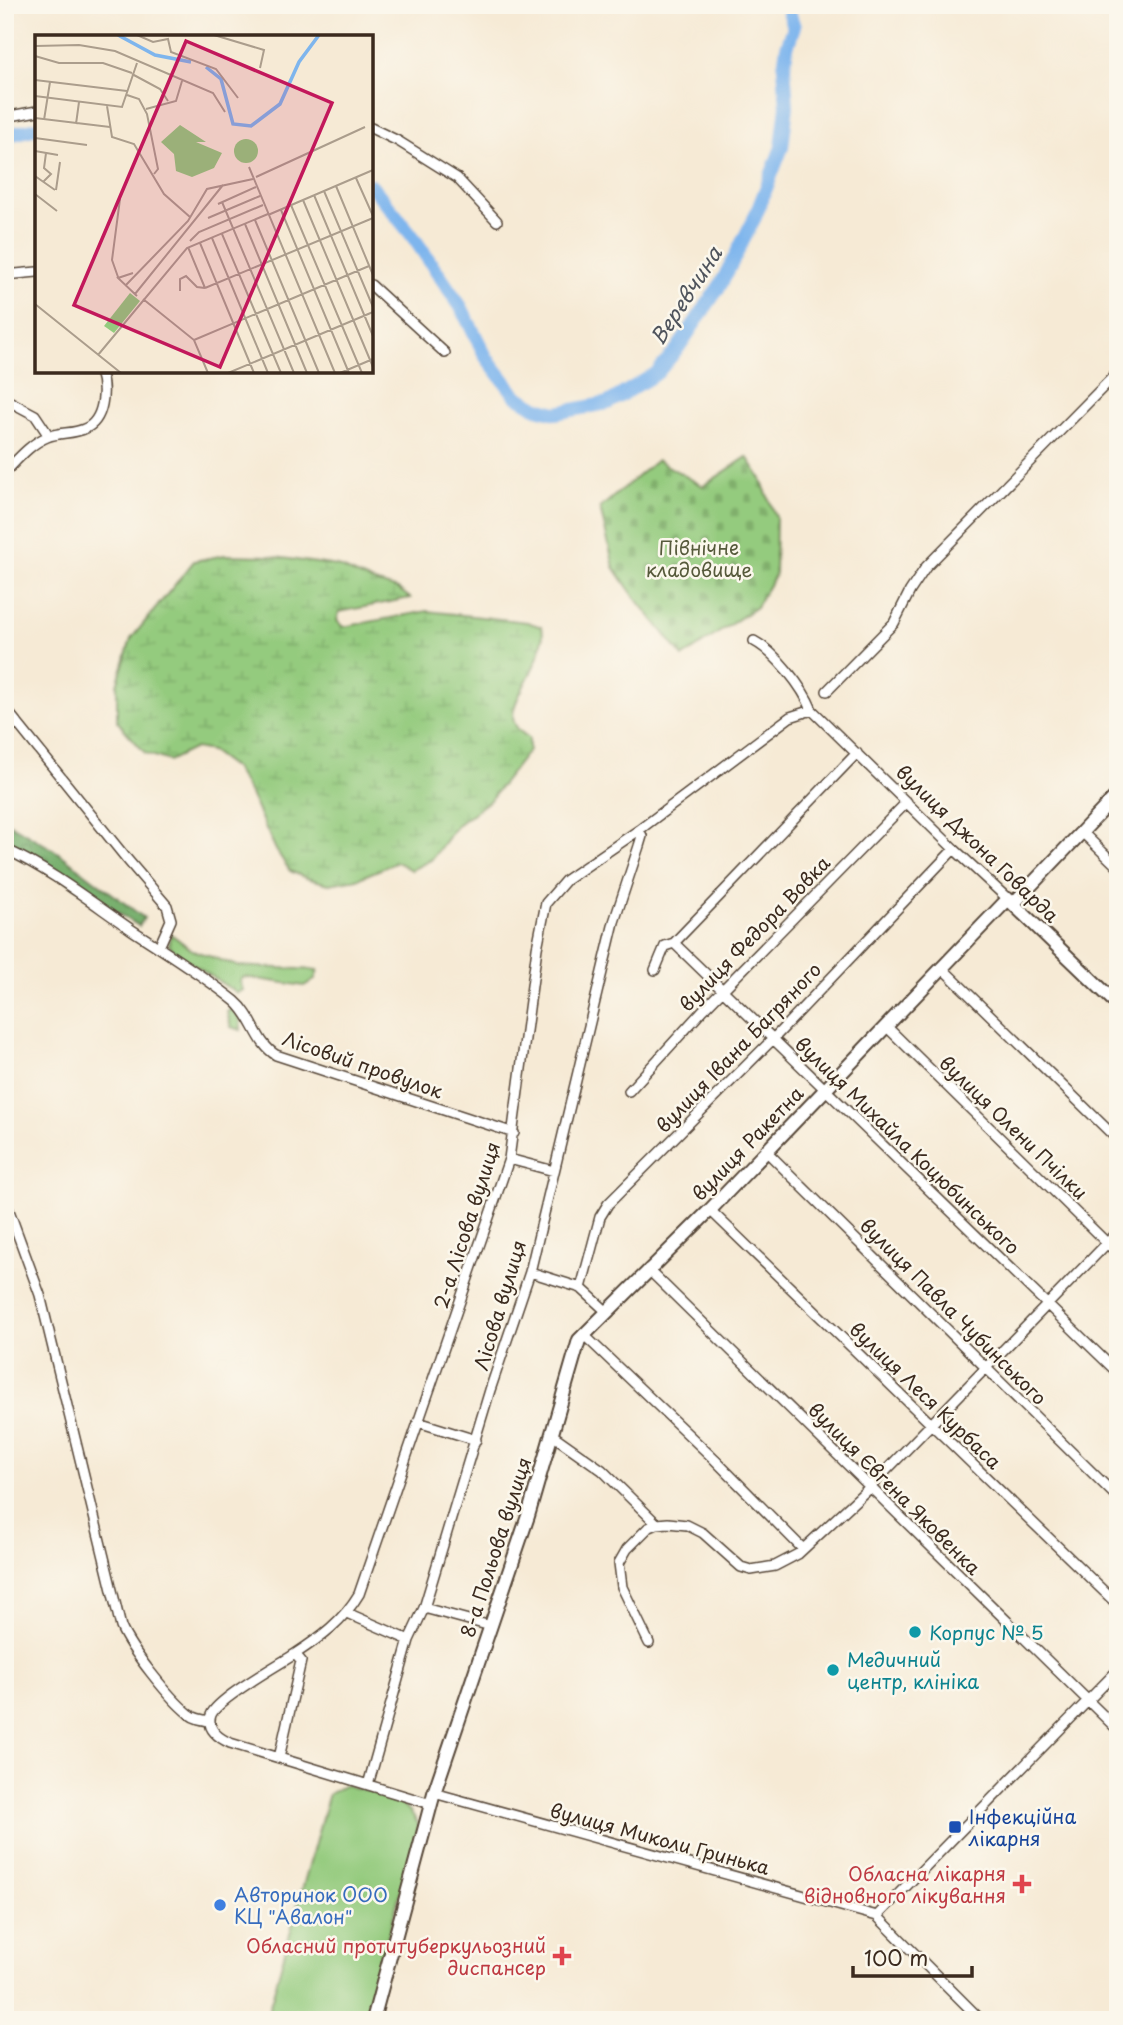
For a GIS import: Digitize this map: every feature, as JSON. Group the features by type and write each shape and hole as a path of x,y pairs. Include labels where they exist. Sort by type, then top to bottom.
{"street":[{"path":"5,117 35,111"},
{"path":"373,129 398,141 457,178 496,221"},
{"path":"5,275 35,272"},
{"path":"373,287 445,353"},
{"path":"827,691 894,623 926,567 1118,372"},
{"path":"5,472 33,444 49,436 81,431 94,423 100,412 104,392 100,373"},
{"path":"5,399 35,415 49,436"},
{"name":"вулиця Джона Говарда","path":"754,641 768,648 808,700 812,710 1118,1005"},
{"path":"5,708 167,906 171,920 159,947"},
{"name":"2-а Лісова вулиця","path":"210,1721 211,1714 219,1703 322,1636 347,1613 359,1594 509,1160 537,948 546,902 566,880 639,830 790,717 812,710"},
{"path":"655,970 663,948 674,943 857,754"},
{"name":"вулиця Ракетна","path":"551,1434 574,1353 583,1334 710,1210 942,968 1118,794"},
{"name":"вулиця Федора Вовка","path":"629,1091 723,990 907,802"},
{"name":"Лісова вулиця","path":"368,1785 409,1640 425,1608 530,1272 614,922 642,836 639,830"},
{"path":"1082,832 1118,867"},
{"name":"Лісовий провулок","path":"5,849 80,893 237,1003 254,1023 261,1042 276,1055 513,1133"},
{"name":"вулиця Івана Багряного","path":"581,1288 603,1211 774,1038 954,849"},
{"name":"вулиця Михайла Коцюбинського","path":"674,943 1118,1373"},
{"path":"942,968 1118,1140"},
{"name":"вулиця Олени Пчілки","path":"886,1026 1118,1254"},
{"name":"вулиця Павла Чубинського","path":"765,1150 1118,1498"},
{"path":"509,1160 554,1171"},
{"name":"вулиця Миколи Гринька","path":"7,1205 40,1294 121,1627 133,1649 181,1707 198,1719 210,1721 215,1733 225,1740 368,1785 433,1799 877,1916 981,2020"},
{"name":"вулиця Леся Курбаса","path":"710,1210 1118,1605"},
{"path":"649,1643 622,1587 619,1563 627,1549 648,1528 657,1524 687,1525 704,1533 741,1567 751,1570 775,1566 790,1559 870,1486 1118,1233"},
{"name":"вулиця Євгена Яковенка","path":"648,1269 1118,1730"},
{"path":"530,1272 581,1288 606,1311"},
{"path":"583,1334 715,1460 803,1549"},
{"path":"418,1422 476,1440"},
{"path":"551,1434 602,1471 657,1524"},
{"name":"8-а Польова вулиця","path":"373,2020 433,1799 528,1516 551,1434"},
{"path":"425,1608 491,1626"},
{"path":"347,1613 409,1640"},
{"path":"279,1758 301,1661 295,1654"},
{"path":"877,1916 1118,1670"}],"green space":[{"name":"Північне кладовище","path":"747,457 760,477 776,517 775,575 756,607 683,657 614,567 600,508 657,460 703,486"},
{"path":"225,555 269,556 337,566 398,589 410,598 339,612 337,621 343,627 427,611 527,622 542,627 539,652 513,713 517,727 529,738 529,750 489,801 457,825 431,860 411,870 397,862 357,879 329,884 290,871 276,850 249,792 234,768 211,751 195,748 169,761 145,753 117,721 117,685 131,639 194,561"},
{"path":"5,821 59,853 144,918 139,926 5,842"},
{"path":"171,934 192,950 237,966 318,970 315,979 304,986 244,977 240,981 243,990 237,993 177,954 169,945"},
{"path":"231,1008 240,1018 241,1030 231,1027 227,1012"},
{"path":"345,1785 400,1803 408,1809 418,1828 365,2019 266,2020 329,1794"}],"waterway":[{"name":"Веревчина","path":"373,187 411,234 461,307 486,357 516,396 537,408 556,413 608,403 657,373 678,348 721,284 755,217 782,147 787,106 784,67 794,27 787,5"},
{"name":"Веревчина","path":"5,136 35,128"}],"place":[{"name":"Корпус № 5","path":"915,1632"},
{"name":"Медичний центр, клініка","path":"833,1670"},
{"name":"Інфекційна лікарня","path":"955,1827"},
{"name":"Обласна лікарня відновного лікування","path":"1022,1884"},
{"name":"Авторинок ООО КЦ \"Авалон\"","path":"220,1905"},
{"name":"Обласний протитуберкульозний диспансер","path":"562,1956"}]}
